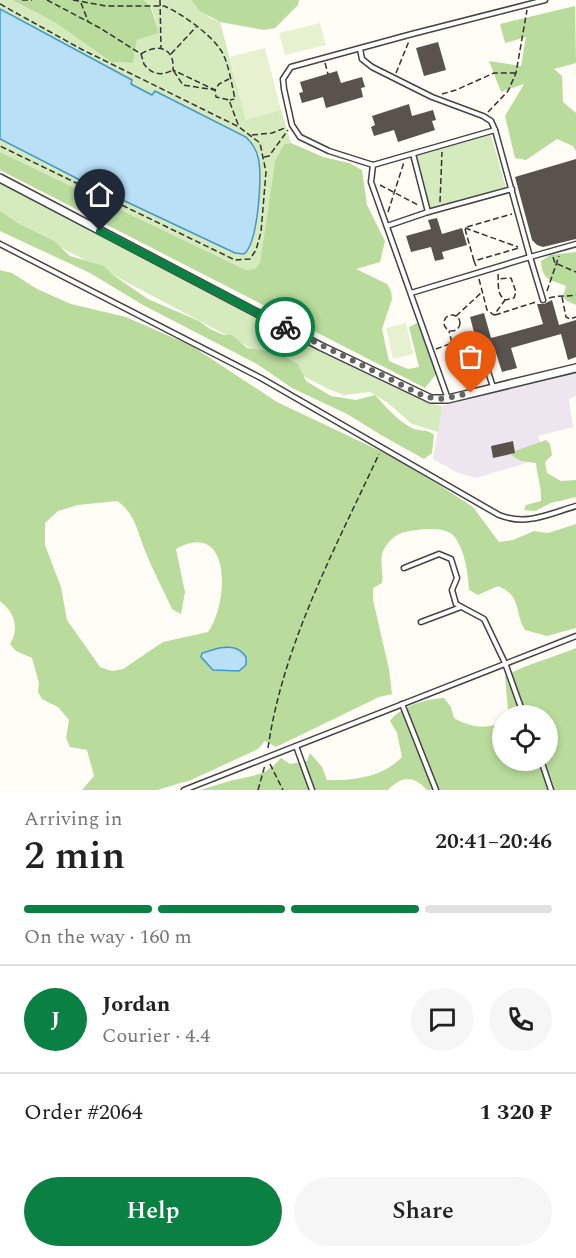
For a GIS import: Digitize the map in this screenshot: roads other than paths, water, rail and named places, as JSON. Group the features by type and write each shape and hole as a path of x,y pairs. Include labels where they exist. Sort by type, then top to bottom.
{"street":[{"path":"0,178 352,361 426,397 448,399 576,368"}],"lane":[{"path":"495,130 373,165 329,151 300,137 292,125 283,79 291,68 545,0"},
{"path":"360,49 363,59 372,67 432,97 483,116 491,122 543,300"},
{"path":"413,154 428,211"},
{"path":"373,165 371,182 448,399"},
{"path":"387,226 428,211 512,189"},
{"path":"0,244 261,378 499,515 512,520 524,521 576,506"},
{"path":"411,293 576,244"},
{"path":"483,358 493,388"},
{"path":"404,568 439,554 451,559 457,578 452,590 456,604 484,619 505,663 520,705"},
{"path":"421,622 461,607"},
{"path":"184,790 576,636"},
{"path":"402,704 436,790"},
{"path":"297,746 312,790"},
{"path":"545,771 551,790"}],"water":[{"path":"0,9 132,80 131,84 152,95 155,91 246,137 254,146 257,154 260,178 256,223 253,237 244,254 235,253 78,179 0,139"},
{"path":"219,648 238,649 246,657 246,665 239,671 213,670 201,657 202,653"}]}
